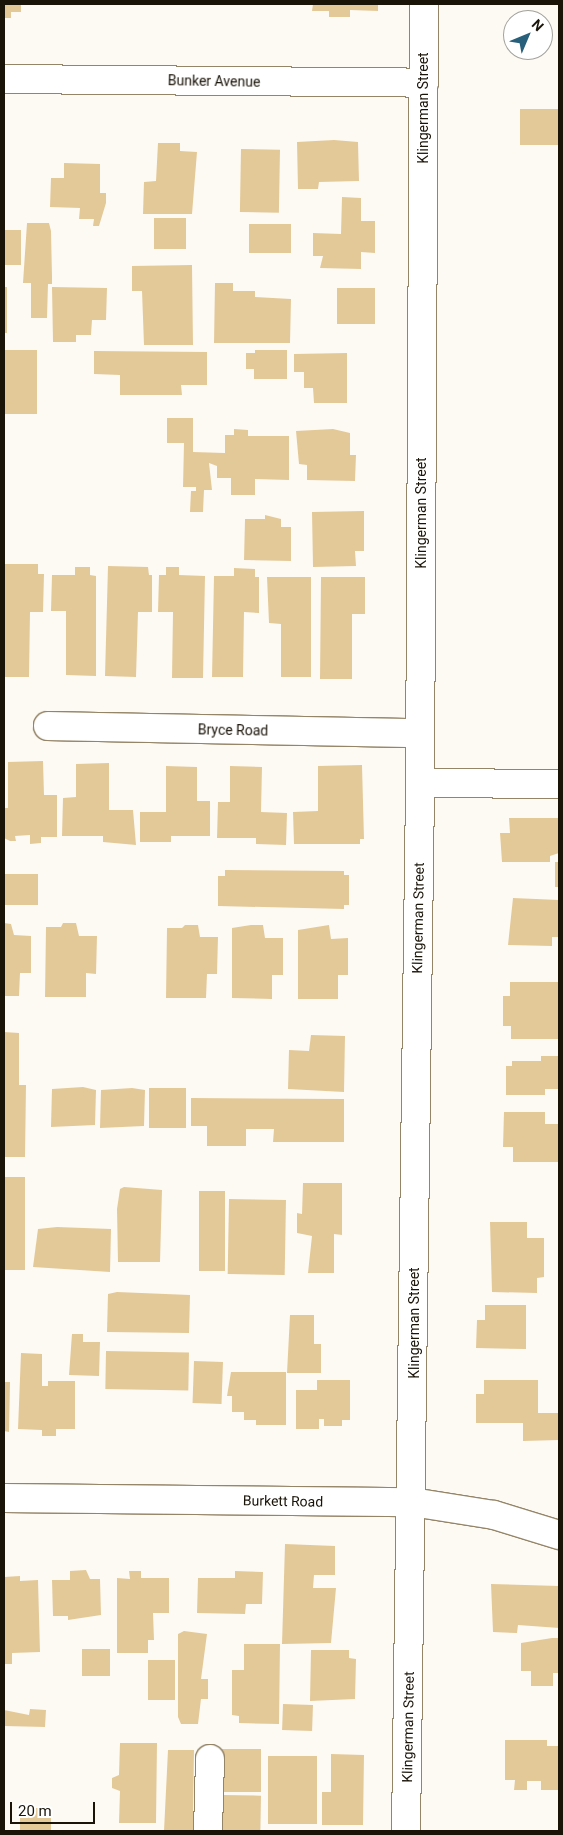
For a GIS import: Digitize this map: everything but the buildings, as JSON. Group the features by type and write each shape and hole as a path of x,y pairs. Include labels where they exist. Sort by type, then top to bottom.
{"street":[{"name":"Klingerman Street","path":"406,1831 412,1502 420,783 424,4"},
{"name":"Bunker Avenue","path":"4,79 424,83"},
{"name":"Bryce Road","path":"48,726 419,733"},
{"path":"420,783 559,784"},
{"name":"Burkett Road","path":"4,1498 412,1502 494,1515 559,1534"},
{"path":"208,1831 210,1759"}]}
